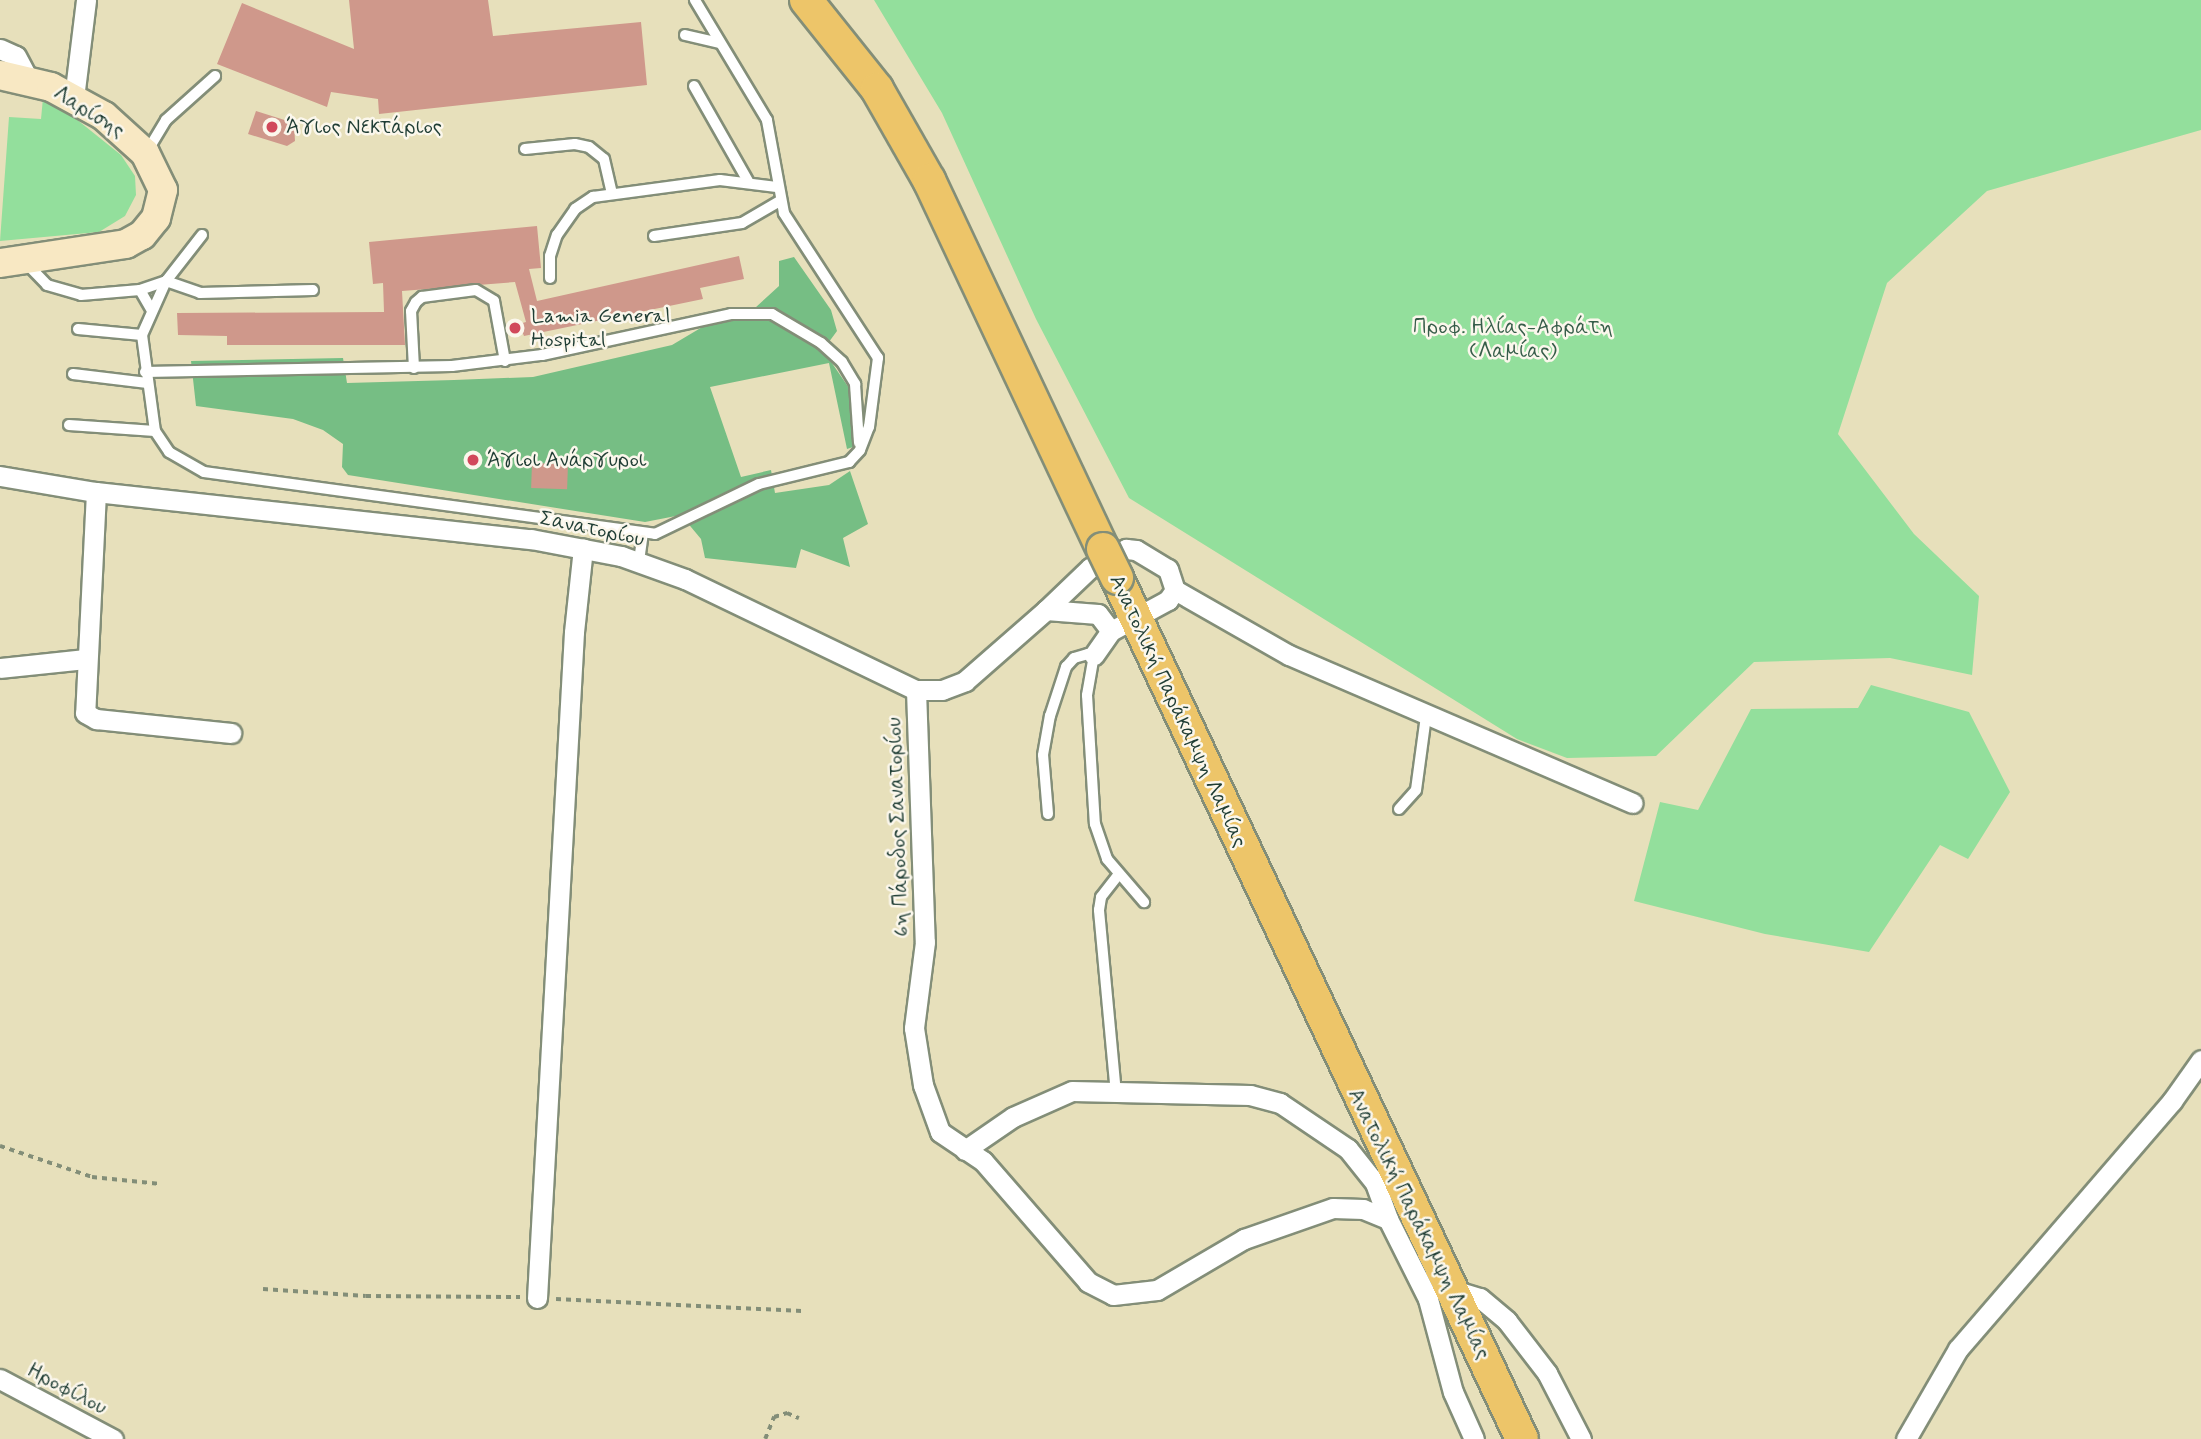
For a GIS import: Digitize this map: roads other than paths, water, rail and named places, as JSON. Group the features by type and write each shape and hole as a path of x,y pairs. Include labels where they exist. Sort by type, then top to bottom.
{"main road":[{"name":"Ανατολική Παράκαμψη Λαμίας","path":"806,0 859,63 905,136 982,285 1117,578 1123,625 1398,1221 1450,1289 1522,1439"},
{"name":"Λαρίσης","path":"0,75 29,80 74,98 117,126 145,153 159,177 162,196 156,218 142,235 117,247 12,262"}],"street":[{"path":"74,98 86,0"},
{"path":"0,49 16,56 29,80"},
{"name":"Σανατορίου","path":"0,476 96,492 418,525 583,548 639,561 916,690"},
{"path":"96,492 86,659 87,717 232,733"},
{"path":"537,1298 574,632 583,548"},
{"path":"916,690 942,690 965,681 1090,568 1126,549 1145,554 1168,569 1175,590 1289,655 1633,803"},
{"path":"1094,655 1123,625 1168,600 1175,590"},
{"path":"1046,610 1098,614 1123,625"},
{"path":"0,668 86,659"},
{"name":"6η Πάροδος Σανατορίου","path":"916,690 925,942 914,1028 933,1121 944,1136 983,1161 1088,1282 1113,1295 1157,1290 1244,1240 1333,1208 1363,1209 1398,1221"},
{"path":"1906,1439 1958,1349 2172,1101 2201,1060"},
{"path":"964,1150 1013,1117 1072,1091 1265,1097 1304,1117 1355,1155 1398,1221 1428,1299 1453,1392 1474,1439"},
{"path":"1450,1289 1480,1298 1507,1321 1547,1373 1581,1439"},
{"name":"Ηροφίλου","path":"0,1379 113,1439"}],"lane":[{"path":"202,235 166,281 142,335 155,431 169,452 186,465 226,477 500,510 643,534 667,531 759,484 831,470 857,454 869,427 878,358 794,232 780,201 775,147 767,120 695,0"},
{"path":"685,35 719,44"},
{"path":"145,153 166,120 215,76"},
{"path":"694,86 748,181"},
{"path":"525,149 575,144 589,147 604,159 612,193"},
{"path":"550,278 550,256 565,222 583,203 612,193 720,180 748,181 777,187"},
{"path":"654,236 741,223 780,201"},
{"path":"12,262 47,285 66,293 140,290 166,281 200,293 313,290"},
{"path":"140,290 152,311"},
{"path":"414,368 411,311 416,302 422,297 476,290 494,301 505,361"},
{"path":"73,374 146,377 414,368 505,361 732,314 772,314 821,342 842,362 857,394 857,454"},
{"path":"78,328 142,335"},
{"path":"69,425 155,431"},
{"path":"639,561 643,534"},
{"path":"1048,814 1044,741 1059,682 1074,658 1094,655 1087,695 1092,803 1100,843 1119,874 1144,902"},
{"path":"1399,809 1416,790 1426,716"},
{"path":"1115,1083 1099,910 1101,897 1119,874"}],"place":[{"name":"Άγιος Νεκτάριος","path":"272,127"},
{"name":"Lamia General Hospital","path":"515,328"},
{"name":"Άγιοι Ανάργυροι","path":"473,460"}],"park label":[{"name":"Προφ. Ηλίας-Αφράτη (Λαμίας)","path":"1513,339"}]}
